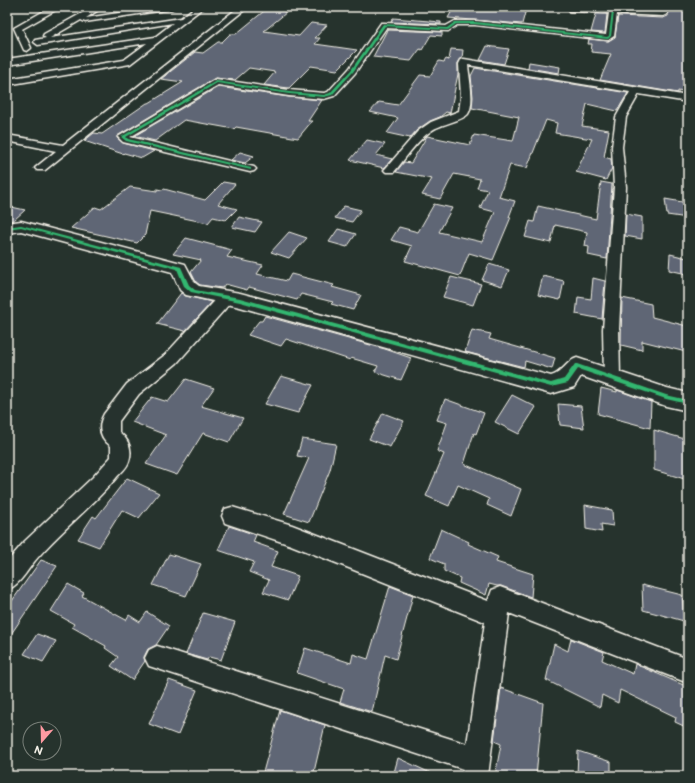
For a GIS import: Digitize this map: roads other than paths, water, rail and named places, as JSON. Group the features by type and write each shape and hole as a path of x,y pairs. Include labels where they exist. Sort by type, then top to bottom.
{"street":[{"path":"27,48 16,32 18,28 57,7"},
{"path":"7,60 99,7"},
{"path":"75,21 172,7"},
{"path":"7,82 127,62 200,7"},
{"path":"40,168 244,7"},
{"path":"572,7 574,9 663,14 663,7"},
{"path":"250,169 127,140 123,137 216,82 289,93 324,96 331,94 352,70 384,25 448,29 455,23 475,23 608,38 610,36 613,11"},
{"path":"38,42 183,20"},
{"path":"7,60 158,39"},
{"path":"390,170 421,132 445,119 462,115 464,113 466,82 464,62 560,76 688,99"},
{"path":"612,378 611,329 620,187 617,147 621,117 636,90"},
{"path":"7,138 65,149"},
{"path":"7,228 21,226 179,268 187,286 193,291 227,297 551,385 566,381 577,366 666,397 688,402"},
{"path":"7,579 32,548 100,483 120,460 120,443 110,435 110,419 133,389 171,359 227,297"},
{"path":"232,516 292,535 498,616"},
{"path":"157,658 476,768 500,598 688,671"}]}
